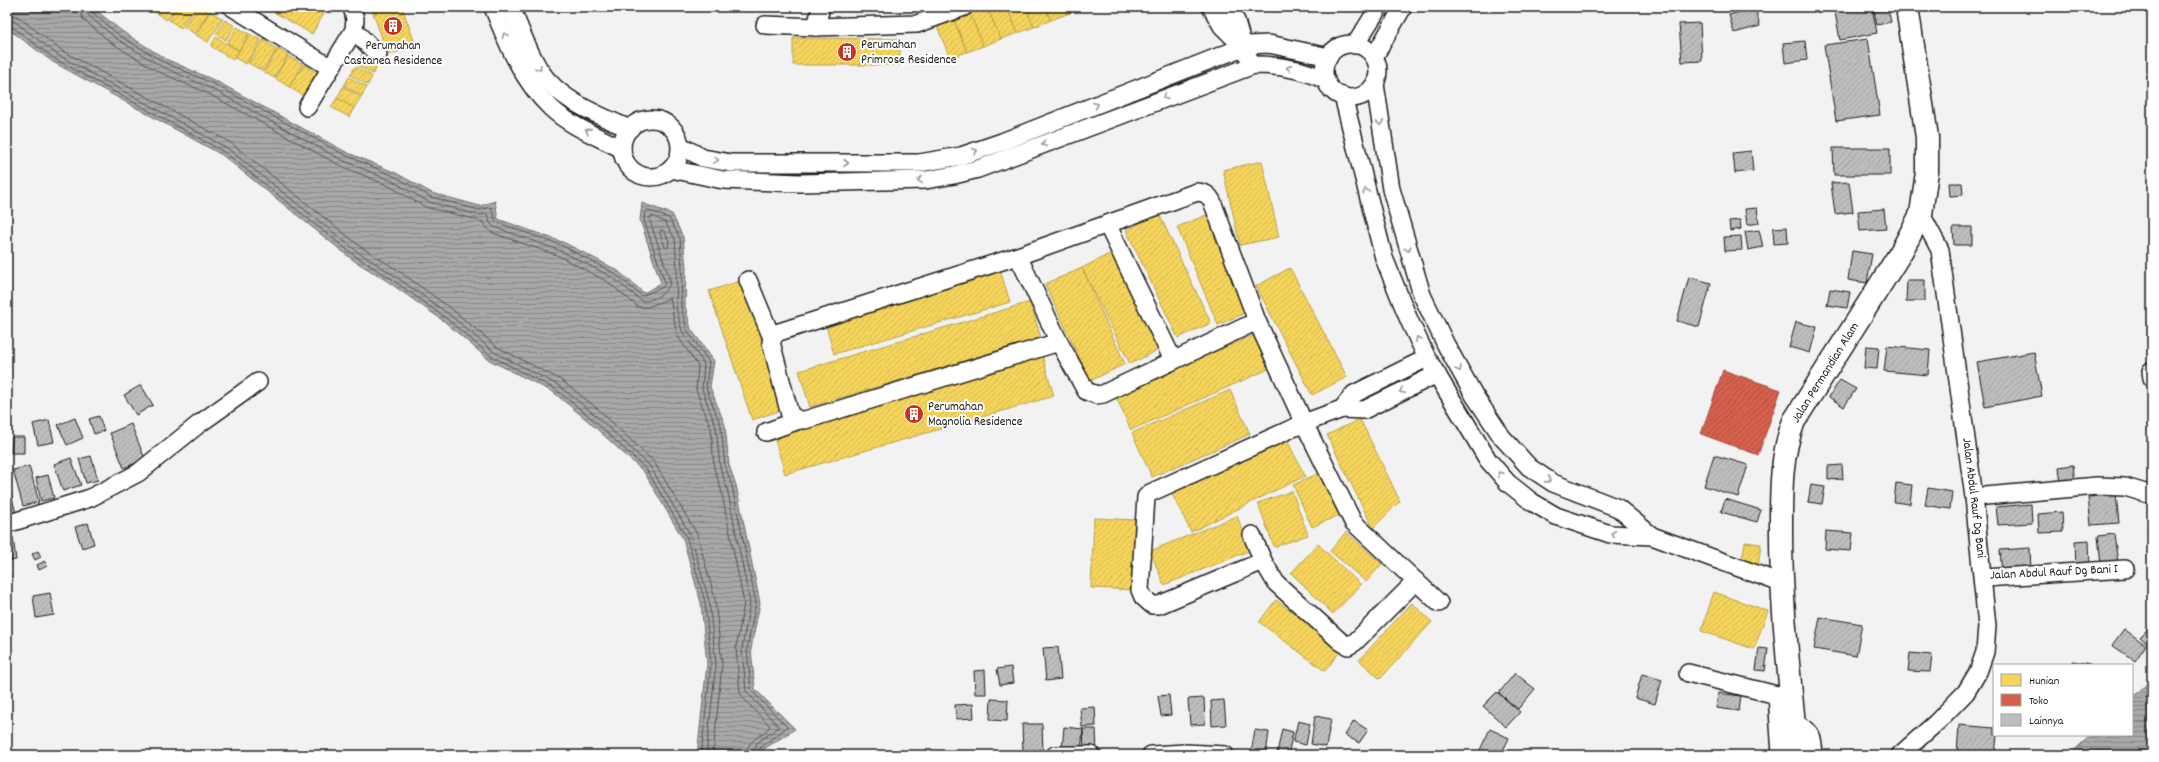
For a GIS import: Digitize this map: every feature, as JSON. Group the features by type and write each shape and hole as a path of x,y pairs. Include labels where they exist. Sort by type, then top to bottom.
{"main road":[{"name":"Jalan Permandian Alam","path":"1797,755 1794,723 1784,694 1781,583 1781,494 1786,441 1794,421 1901,252 1921,214 1927,172 1927,137 1907,7"}],"street":[{"path":"232,7 330,68"},
{"path":"307,107 354,30 355,19 352,7"},
{"path":"493,7 515,59 527,79 551,108 568,120 622,149"},
{"path":"512,7 539,69 555,87 572,100 630,129"},
{"path":"816,27 821,7"},
{"path":"765,25 816,27 917,24 964,7"},
{"path":"1211,7 1222,26 1243,47 1254,65"},
{"path":"1229,7 1236,21 1243,47"},
{"path":"1356,45 1379,7"},
{"path":"1374,57 1403,7"},
{"path":"354,30 378,55"},
{"path":"681,146 703,158 731,163 919,163 941,160 961,156 1002,142 1248,45 1269,44 1329,57"},
{"path":"672,170 723,180 800,183 926,180 954,176 978,169 1254,65 1273,65 1304,70 1326,80 1336,92 1343,96 1358,97 1365,94 1374,84 1378,71 1374,57 1363,47 1356,45 1340,47 1329,57 1325,72 1326,80"},
{"path":"1374,84 1391,189 1422,295 1446,345 1474,395 1502,437 1529,467 1553,483 1618,508 1652,536"},
{"path":"1343,96 1372,216 1384,258 1409,320 1427,358 1488,460 1508,483 1532,502 1556,516 1610,534 1652,536 1781,583"},
{"path":"646,120 662,121 675,130 681,146 677,163 672,170 656,177 639,174 627,164 622,149 623,141 630,129 646,120"},
{"path":"772,338 776,333 1018,256 1197,192 1208,195 1257,321 1304,423 1353,522 1439,603"},
{"path":"1372,216 1396,210"},
{"name":"Jalan Abdul Rauf Dg Bani","path":"1900,755 1957,703 1978,672 1985,652 1987,626 1984,578 1974,497 1940,250 1921,214"},
{"path":"1107,224 1172,360"},
{"path":"1018,256 1081,384 1086,391 1098,395 1103,394 1257,321"},
{"path":"748,280 772,338 771,348 790,415 799,420"},
{"path":"766,432 799,420 841,410 1059,342"},
{"path":"1342,408 1354,394 1427,358"},
{"path":"1263,561 1159,604 1152,605 1143,597 1140,590 1146,497 1150,493 1304,423 1342,408 1364,410 1437,374"},
{"path":"7,524 90,498 138,473 199,424 258,382"},
{"path":"1974,497 2097,486 2125,487 2152,495"},
{"path":"1252,535 1263,561 1276,583 1340,641 1348,646 1355,642 1416,581"},
{"name":"Jalan Abdul Rauf Dg Bani I","path":"1984,578 2125,569"},
{"path":"1688,673 1784,694 1780,755"},
{"path":"1794,723 1806,728 1810,733 1814,755"},
{"path":"1151,755 1185,753 1225,755"},
{"path":"1055,755 1091,755"}],"water":[{"path":"7,7 92,7 123,32 166,59 216,81 346,152 396,173 432,193 480,206 495,201 498,219 565,243 617,270 644,293 661,283 640,220 642,203 672,214 683,237 686,268 685,306 691,329 714,361 710,387 725,425 729,465 736,485 760,603 751,649 755,689 795,729 764,749 760,755 697,755 707,664 701,603 683,539 644,472 587,420 553,392 489,360 445,322 387,281 353,260 222,155 53,62 7,28"},
{"path":"2152,679 2152,755 2069,755 2090,736 2133,736 2133,697"}],"building: Hunian":[{"path":"147,7 157,7 155,12"},
{"path":"159,7 175,7 167,20 156,13"},
{"path":"177,7 194,7 181,28 169,20"},
{"path":"196,7 201,7 209,12 195,34 184,27"},
{"name":"Perumahan Castanea Residence","path":"265,7 318,7 324,14 312,34"},
{"name":"Perumahan Castanea Residence","path":"371,7 402,7 416,46 388,55"},
{"name":"Perumahan Primrose Residence","path":"842,7 867,7 867,10 842,9"},
{"name":"Perumahan Primrose Residence","path":"987,7 1001,39 983,46 970,14"},
{"path":"987,7 1007,7 1018,33 1001,39"},
{"path":"1007,7 1026,7 1034,27 1018,33"},
{"path":"1026,7 1045,7 1051,20 1034,27"},
{"path":"1045,7 1064,7 1067,14 1051,20"},
{"path":"1064,7 1085,7 1085,8 1067,14"},
{"path":"210,11 223,19 208,42 196,35"},
{"path":"970,14 983,46 967,52 954,20"},
{"path":"225,20 235,26 226,40 216,34"},
{"path":"954,20 967,52 950,58 937,26"},
{"path":"237,27 249,34 239,50 227,43"},
{"path":"250,34 261,40 246,64 235,58"},
{"path":"216,37 239,51 233,60 211,46"},
{"name":"Perumahan Primrose Residence","path":"793,38 900,39 900,65 793,65"},
{"path":"263,40 277,49 263,71 248,63"},
{"path":"278,49 288,55 274,78 264,72"},
{"path":"363,52 380,62 373,74 356,65"},
{"path":"288,56 303,64 289,87 275,78"},
{"path":"304,65 318,73 304,96 289,87"},
{"path":"355,67 372,76 368,85 350,75"},
{"path":"349,77 367,87 362,96 344,86"},
{"path":"343,87 361,97 354,108 337,98"},
{"path":"337,98 354,108 349,117 331,107"},
{"path":"1262,161 1279,237 1240,245 1223,170"},
{"path":"1159,214 1211,323 1178,338 1126,230"},
{"path":"1209,214 1249,311 1218,325 1177,227"},
{"path":"1113,252 1162,348 1130,364 1082,268"},
{"path":"1082,268 1125,364 1090,381 1045,284"},
{"path":"1290,268 1347,377 1312,395 1256,286"},
{"path":"1000,270 1010,302 834,354 825,322"},
{"path":"743,280 785,409 752,420 709,291"},
{"name":"Perumahan Magnolia Residence","path":"1030,302 1041,338 810,407 799,371"},
{"path":"1256,334 1271,368 1131,430 1115,395"},
{"name":"Perumahan Magnolia Residence","path":"1042,355 1054,396 785,474 773,433"},
{"path":"1230,390 1250,434 1152,477 1132,433"},
{"path":"1360,419 1400,501 1373,528 1327,435"},
{"path":"1285,436 1305,476 1191,532 1171,492"},
{"path":"1324,471 1342,514 1312,527 1293,485"},
{"path":"1292,491 1308,535 1274,547 1258,503"},
{"path":"1237,516 1251,550 1164,585 1150,551"},
{"path":"1094,518 1138,520 1135,590 1091,588"},
{"path":"1346,532 1382,564 1366,582 1330,551"},
{"path":"1745,542 1761,544 1758,567 1741,565"},
{"path":"1318,544 1361,585 1333,614 1291,573"},
{"path":"1714,592 1768,611 1754,649 1701,631"},
{"path":"1276,600 1342,649 1325,671 1259,622"},
{"path":"1412,603 1432,622 1380,679 1359,660"}],"building: Toko":[{"path":"1723,370 1781,390 1758,455 1701,434"}],"building: Lainnya":[{"path":"1755,7 1760,26 1734,33 1729,15"},
{"path":"1834,7 1872,7 1877,33 1840,40"},
{"path":"1888,9 1891,22 1877,25 1874,11"},
{"path":"1700,23 1702,61 1682,62 1679,24"},
{"path":"1868,39 1880,115 1836,121 1824,45"},
{"path":"1805,41 1807,60 1785,63 1783,43"},
{"path":"1833,148 1890,148 1890,175 1834,175"},
{"path":"1751,151 1753,171 1735,173 1733,153"},
{"path":"1849,182 1853,212 1835,214 1831,183"},
{"path":"1949,183 1962,183 1963,195 1950,196"},
{"path":"1757,208 1759,223 1747,225 1745,209"},
{"path":"1884,209 1886,229 1860,231 1858,211"},
{"path":"1740,220 1741,229 1730,231 1729,221"},
{"path":"1787,227 1788,243 1774,244 1773,228"},
{"path":"1953,227 1972,227 1972,245 1954,245"},
{"path":"1759,230 1763,247 1748,250 1745,232"},
{"path":"1741,236 1742,250 1725,251 1724,237"},
{"path":"1852,251 1872,254 1867,283 1848,280"},
{"path":"1689,277 1711,283 1699,327 1677,321"},
{"path":"1907,280 1925,280 1925,301 1906,301"},
{"path":"1830,289 1850,292 1847,308 1827,305"},
{"path":"1796,322 1817,327 1810,353 1789,347"},
{"path":"1866,346 1879,347 1877,369 1864,368"},
{"path":"1887,346 1930,350 1928,375 1884,371"},
{"path":"2034,352 2042,396 1985,407 1977,362"},
{"path":"1840,380 1856,389 1844,407 1829,397"},
{"path":"141,385 153,405 136,415 124,395"},
{"path":"99,416 104,431 94,434 89,419"},
{"path":"75,418 83,438 67,445 58,425"},
{"path":"49,420 54,442 38,445 33,424"},
{"path":"131,424 145,459 124,468 110,433"},
{"path":"12,437 24,437 24,453 11,453"},
{"path":"1714,455 1748,465 1738,497 1704,486"},
{"path":"91,456 98,480 86,483 79,459"},
{"path":"71,458 81,485 63,491 54,464"},
{"path":"1842,465 1843,479 1828,480 1828,466"},
{"path":"2073,465 2075,483 2061,485 2059,467"},
{"path":"29,466 39,502 23,506 13,470"},
{"path":"48,475 54,498 41,501 36,478"},
{"path":"1896,483 1912,485 1910,504 1894,502"},
{"path":"9,485 16,514 7,516 7,486"},
{"path":"1811,485 1825,487 1822,504 1808,502"},
{"path":"1928,488 1952,492 1950,509 1925,505"},
{"path":"2116,494 2119,523 2091,525 2088,497"},
{"path":"1725,499 1761,510 1757,522 1721,512"},
{"path":"2031,504 2032,523 1998,525 1996,507"},
{"path":"2062,512 2063,532 2039,533 2038,514"},
{"path":"88,523 94,544 82,548 75,527"},
{"path":"1826,531 1853,533 1851,551 1825,549"},
{"path":"2114,534 2118,563 2101,565 2098,536"},
{"path":"7,537 13,537 16,560 7,561"},
{"path":"2089,540 2090,567 2076,568 2075,541"},
{"path":"2030,548 2031,572 2002,574 2000,550"},
{"path":"38,551 41,557 35,560 32,554"},
{"path":"45,561 47,566 39,570 37,565"},
{"path":"7,569 9,569 11,577 7,578"},
{"path":"50,593 54,615 36,618 33,596"},
{"path":"1820,617 1862,624 1856,656 1814,649"},
{"path":"2152,625 2152,648 2140,637"},
{"path":"2124,629 2146,645 2135,661 2112,645"},
{"path":"1058,647 1061,679 1046,681 1043,648"},
{"path":"1759,648 1768,649 1765,671 1756,670"},
{"path":"1910,653 1932,655 1930,672 1908,671"},
{"path":"2073,661 2090,664 2073,664"},
{"path":"1011,667 1013,683 1000,685 997,669"},
{"path":"985,670 986,694 975,694 974,671"},
{"path":"1515,673 1535,689 1518,709 1499,693"},
{"path":"1642,674 1662,680 1655,704 1635,698"},
{"path":"1497,692 1520,712 1506,727 1483,706"},
{"path":"1718,693 1741,696 1739,711 1716,708"},
{"path":"1169,695 1171,715 1161,716 1158,696"},
{"path":"1204,698 1205,724 1190,725 1188,699"},
{"path":"991,699 1008,700 1007,721 990,720"},
{"path":"1224,700 1226,725 1212,726 1211,701"},
{"path":"973,704 974,718 956,719 955,705"},
{"path":"1095,707 1096,726 1082,727 1080,708"},
{"path":"1315,716 1331,719 1326,747 1311,744"},
{"path":"1298,721 1310,724 1306,745 1293,742"},
{"path":"1354,721 1368,730 1359,743 1345,735"},
{"path":"1022,724 1042,724 1043,752 1023,753"},
{"path":"1959,725 1993,728 1993,736 1997,736 1995,755 1957,752"},
{"path":"1064,727 1083,729 1081,752 1062,750"},
{"path":"1083,729 1096,729 1097,753 1084,753"},
{"path":"1282,729 1293,732 1288,755 1277,753"},
{"path":"1490,729 1509,738 1501,755 1485,755 1479,752"},
{"path":"1255,730 1269,732 1266,754 1251,752"}],"place":[{"name":"Perumahan Castanea Residence","path":"393,26"},
{"name":"Perumahan Primrose Residence","path":"847,52"},
{"name":"Perumahan Magnolia Residence","path":"914,414"}]}
